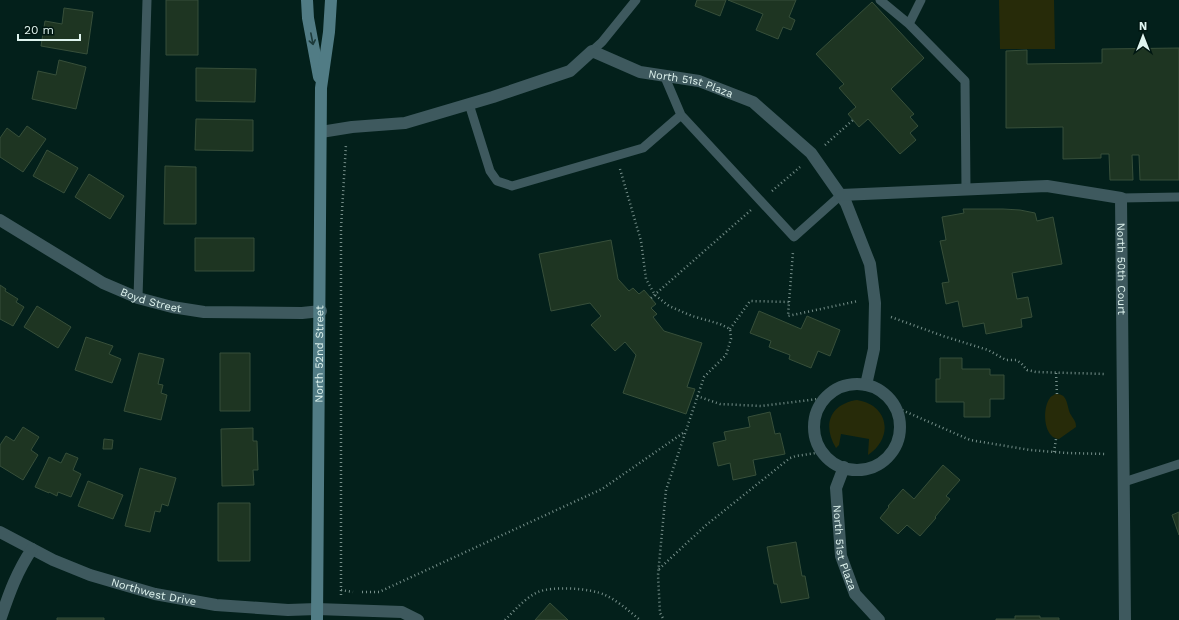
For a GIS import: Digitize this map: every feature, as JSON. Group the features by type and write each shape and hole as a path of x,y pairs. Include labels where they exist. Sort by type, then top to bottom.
{"main road":[{"name":"North 52nd Street","path":"307,0 308,18 321,88"},
{"name":"North 52nd Street","path":"317,614 321,311 321,88 329,32 331,0"}],"street":[{"name":"North 51st Plaza","path":"592,51 640,72 700,81 753,102 811,153 846,203 870,264 875,311 874,348 866,385"},
{"path":"321,132 347,127 405,123 494,97 570,70 592,51"},
{"path":"841,195 1048,186 1121,198"},
{"name":"North 50th Court","path":"1121,198 1125,620"},
{"name":"Boyd Street","path":"0,220 103,283 138,298 172,307 204,312 302,313 321,311"},
{"path":"852,384 866,385 879,390 891,400 898,412 900,427 898,441 891,454 879,464 866,469 851,469 837,465 823,452 818,445 815,432 815,419 820,406 826,398 839,388 852,384"},
{"name":"North 51st Plaza","path":"844,467 836,488 842,556 854,594 879,620"},
{"name":"Northwest Drive","path":"0,532 53,560 90,575 155,594 216,605 288,610 317,614 341,610 402,612 418,620"},
{"path":"0,620 15,577 21,564 32,549"}],"lane":[{"path":"138,298 147,0"},
{"path":"592,51 602,42 636,0"},
{"path":"880,0 909,24 965,81 966,189"},
{"path":"909,24 921,0"},
{"path":"664,75 681,115 794,237 841,195"},
{"path":"469,104 490,171 497,181 512,186 643,148 681,115"},
{"path":"1121,198 1179,197"},
{"path":"1124,482 1179,464"}],"path":[{"path":"341,610 341,228 347,127"},
{"path":"616,156 641,241 646,278 655,295 669,306 692,316 720,324 730,330"},
{"path":"794,237 788,316 874,298"},
{"path":"664,620 660,613 659,569 666,490 704,377 726,356 731,339 730,330 750,301 789,302"},
{"path":"875,311 943,336 988,350 1006,360 1016,360 1027,370 1056,373 1122,374"},
{"path":"1056,373 1057,394"},
{"path":"697,396 720,404 761,406 826,398"},
{"path":"895,407 970,440 1030,450 1124,454"},
{"path":"341,590 352,592 379,592 602,489 684,433"},
{"path":"1054,452 1056,439"},
{"path":"659,569 705,526 790,458 823,452"},
{"path":"505,620 525,601 538,592 556,588 579,589 603,594 620,604 640,620"}],"green space":[{"path":"999,0 1054,0 1055,49 1000,49"},
{"path":"1055,394 1060,394 1065,398 1069,411 1076,425 1076,427 1059,439 1050,434 1047,428 1045,415 1047,403"},
{"path":"857,400 868,403 876,408 884,423 882,440 868,455 869,439 841,434 839,445 836,448 830,431 829,424 835,411 840,406 848,402"}],"building":[{"path":"166,0 198,0 198,55 166,55"},
{"path":"697,0 726,0 720,16 695,6"},
{"path":"728,0 796,0 789,17 795,20 791,30 783,27 778,39 756,30 763,14"},
{"path":"872,2 924,58 891,89 914,114 910,117 918,126 910,133 916,140 900,154 868,119 859,127 848,114 856,107 839,88 844,84 816,54"},
{"path":"64,8 93,12 87,54 41,46 45,21 62,24"},
{"path":"1179,48 1179,180 1140,180 1139,155 1132,155 1133,180 1110,180 1109,154 1101,154 1101,158 1063,159 1063,127 1006,128 1006,51 1027,50 1027,64 1102,63 1102,49"},
{"path":"59,60 86,67 76,109 32,99 38,71 56,75"},
{"path":"196,68 256,69 255,102 196,101"},
{"path":"196,119 253,120 253,151 195,150"},
{"path":"27,126 46,139 23,172 0,157 0,138 7,128 19,137"},
{"path":"47,150 78,168 64,193 33,176"},
{"path":"165,166 196,167 196,224 164,224"},
{"path":"89,174 124,196 110,219 75,197"},
{"path":"963,209 1020,210 1035,213 1037,221 1053,217 1062,264 1012,273 1017,299 1028,297 1032,317 1021,319 1022,327 986,334 984,323 963,327 958,301 946,304 942,283 949,282 940,241 946,240 942,217 964,213"},
{"path":"195,238 254,238 254,271 195,271"},
{"path":"611,240 618,279 629,291 633,288 639,294 644,290 656,304 651,308 657,314 653,317 664,331 702,343 687,387 695,389 686,414 623,393 636,355 625,342 615,351 591,325 601,316 590,303 551,311 539,254"},
{"path":"0,285 6,289 5,291 18,299 16,302 24,307 13,326 0,319"},
{"path":"37,306 71,327 58,348 24,327"},
{"path":"759,311 801,329 807,316 840,330 830,356 818,351 811,368 789,359 790,355 769,347 771,341 750,333"},
{"path":"86,337 113,346 109,354 121,359 112,383 75,370"},
{"path":"139,353 164,359 158,384 163,385 161,393 167,395 161,420 124,411"},
{"path":"220,353 250,353 250,411 220,411"},
{"path":"940,358 962,358 962,369 990,369 990,375 1004,375 1004,399 990,399 990,417 964,417 964,402 936,402 936,379 940,379"},
{"path":"770,412 775,434 780,433 785,454 753,460 756,475 733,480 730,463 718,466 713,443 726,440 724,432 750,427 748,417"},
{"path":"23,427 39,437 31,450 38,455 23,480 0,466 0,445 6,436 14,441"},
{"path":"253,428 253,441 257,441 258,470 253,470 254,485 222,486 221,429"},
{"path":"104,439 113,440 112,449 103,449"},
{"path":"66,453 78,458 73,470 81,474 71,497 58,492 57,496 35,487 49,457 61,463"},
{"path":"943,465 960,480 946,496 950,499 920,536 907,525 898,534 880,518 903,489 914,499"},
{"path":"140,468 176,478 168,506 162,504 160,512 155,511 150,532 125,526"},
{"path":"88,481 123,495 113,519 78,506"},
{"path":"218,503 250,503 250,561 218,561"},
{"path":"1179,512 1179,535 1172,515"},
{"path":"796,542 802,576 805,576 809,598 781,603 777,584 774,584 767,547"},
{"path":"550,603 568,620 535,620"},
{"path":"1015,616 1040,616 1040,618 1059,618 1059,620 996,620 1015,619"},
{"path":"57,618 104,618 104,620 57,620"}]}
